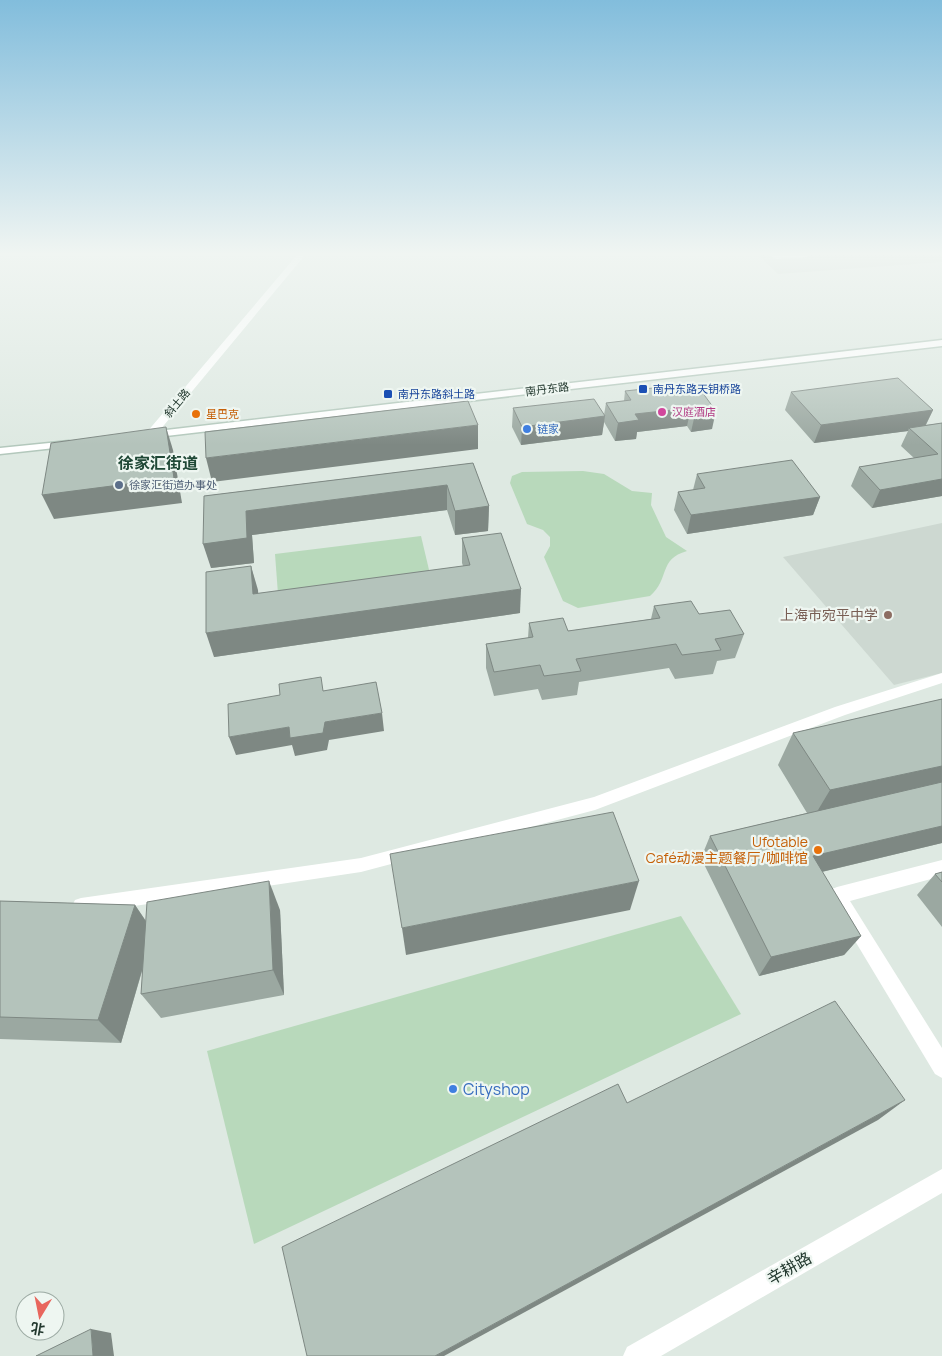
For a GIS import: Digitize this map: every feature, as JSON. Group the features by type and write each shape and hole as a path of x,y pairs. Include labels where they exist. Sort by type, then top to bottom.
{"main road":[{"name":"斜土路","path":"151,434 248,318"},
{"name":"南丹东路","path":"151,434 391,408 782,360 942,343"},
{"path":"133,436 151,434"},
{"path":"0,450 78,443"},
{"path":"942,868 837,896 942,1067"},
{"name":"辛耕路","path":"636,1356 942,1180"}],"lane":[{"path":"78,906 362,865 595,803 840,711 942,678"}],"shaded area":[{"name":"上海市宛平中学","path":"942,523 942,673 894,685 783,557"}],"green space":[{"path":"583,471 604,474 632,491 652,493 651,505 666,537 687,551 672,559 656,590 650,596 578,608 563,601 544,557 550,546 550,537 543,530 527,524 510,483 512,476 522,472"},
{"path":"421,536 430,574 278,594 275,554"},
{"path":"681,916 741,1014 254,1244 207,1051"}],"building":[{"path":"898,378 933,410 821,425 791,392"},
{"path":"672,386 678,395 702,392 716,411 695,414 691,408 635,414 639,420 618,423 606,403 631,400 625,391"},
{"path":"594,399 605,416 522,427 513,408"},
{"path":"468,401 478,425 206,458 205,432"},
{"path":"942,423 942,479 880,490 859,467 938,454 909,428"},
{"path":"166,427 174,478 42,495 51,443"},
{"path":"792,460 820,497 691,515 678,492 705,488 697,474"},
{"path":"473,463 489,506 455,511 447,485 246,511 247,538 203,544 204,496"},
{"path":"501,533 521,589 206,633 206,572 251,566 253,594 470,565 462,538"},
{"path":"691,601 699,614 730,610 744,634 715,639 721,650 682,655 676,644 576,659 581,671 544,676 540,665 494,672 486,644 533,637 529,623 563,618 568,631 660,618 654,606"},
{"path":"321,677 323,691 376,682 382,713 325,722 323,733 290,738 289,727 229,737 228,704 280,695 279,684"},
{"path":"942,699 942,766 830,790 793,733"},
{"path":"942,782 942,826 813,856 861,936 771,957 710,836"},
{"path":"613,812 639,881 402,928 390,854"},
{"path":"942,872 942,882 935,874"},
{"path":"269,881 273,970 141,994 147,902"},
{"path":"0,901 135,905 98,1020 0,1017"},
{"path":"835,1001 905,1100 435,1356 307,1356 282,1247 618,1084 627,1103"},
{"path":"91,1329 93,1356 36,1356"}],"place":[{"name":"南丹东路天钥桥路","path":"643,389"},
{"name":"南丹东路斜土路","path":"388,394"},
{"name":"汉庭酒店","path":"662,412"},
{"name":"星巴克","path":"196,414"},
{"name":"链家","path":"527,429"},
{"name":"徐家汇街道办事处","path":"119,485"},
{"name":"上海市宛平中学","path":"888,615"},
{"name":"Ufotable Café动漫主题餐厅/咖啡馆","path":"818,850"},
{"name":"Cityshop","path":"453,1089"}],"district":[{"name":"徐家汇街道","path":"158,463"}]}
